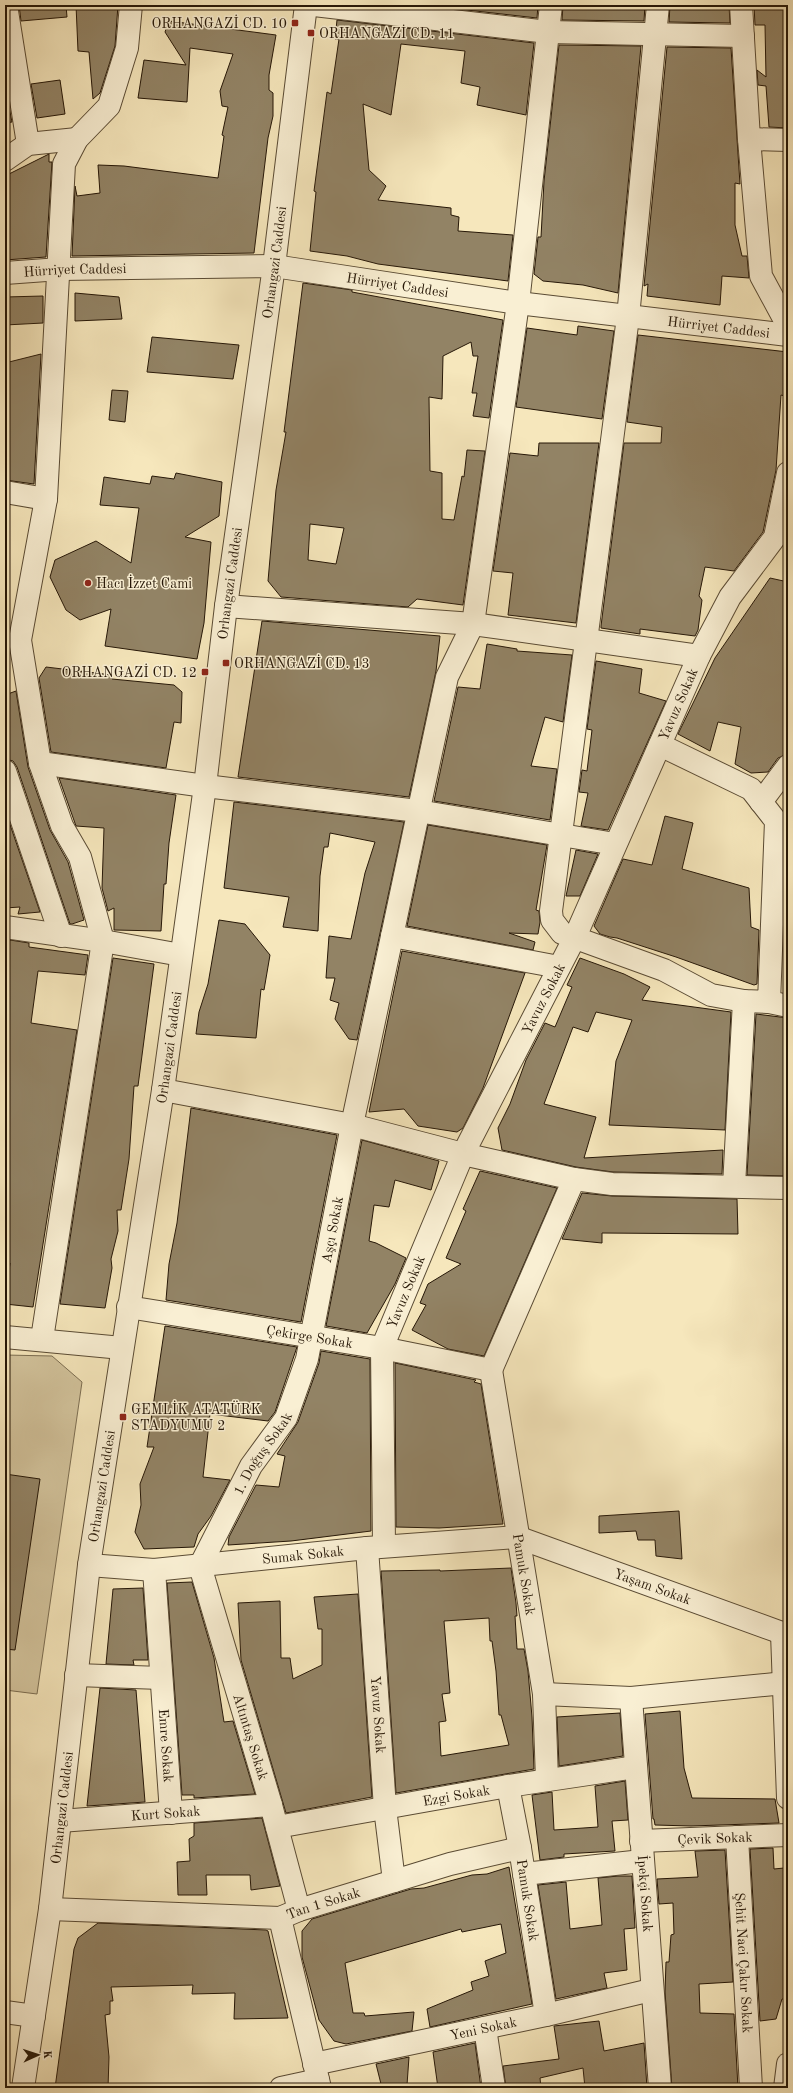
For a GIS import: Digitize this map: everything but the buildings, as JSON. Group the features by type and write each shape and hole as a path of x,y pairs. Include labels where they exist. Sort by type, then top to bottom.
{"street":[{"path":"6,5 28,144"},
{"path":"42,1339 103,941 80,857 62,826 40,763 13,642 46,499 60,269 64,164 77,139 108,106 127,48 131,5"},
{"name":"Orhangazi Caddesi","path":"23,2088 50,1909 89,1565 163,1090 205,786 226,606 274,266 306,5"},
{"path":"314,5 548,32 743,36"},
{"name":"Aşçı Sokak","path":"311,1336 352,1125 447,677 473,624 518,303 551,5"},
{"path":"658,5 628,317 560,835 551,911 552,920 562,933 664,970 711,995 744,1001 778,1004 781,861 776,821 751,789 660,745"},
{"path":"741,5 749,139 761,276 788,326"},
{"path":"5,160 28,144 77,139"},
{"path":"749,139 788,140"},
{"name":"Hürriyet Caddesi","path":"5,273 60,269 274,266 518,303 788,335"},
{"name":"Yavuz Sokak","path":"394,1881 385,1808 375,1547 382,1348 463,1154 574,937 699,656 730,598 775,537 788,473"},
{"path":"5,492 46,499"},
{"path":"226,606 473,624 699,656"},
{"path":"40,763 205,786 418,811 616,844"},
{"path":"761,802 788,766"},
{"path":"5,771 61,936"},
{"path":"5,927 103,941 181,955"},
{"path":"392,936 559,967"},
{"path":"734,1186 744,1001"},
{"path":"163,1090 352,1125 463,1154 574,1178 612,1184 788,1188"},
{"path":"491,1370 574,1178"},
{"name":"Çekirge Sokak","path":"128,1307 382,1348 491,1370"},
{"name":"1. Doğuş Sokak","path":"200,1566 251,1466 286,1418 308,1359 311,1336"},
{"path":"5,1337 42,1339 122,1348"},
{"name":"Pamuk Sokak","path":"491,1370 517,1537 544,1694 547,1780"},
{"name":"Sumak Sokak","path":"89,1565 154,1570 375,1547 517,1537"},
{"name":"Yaşam Sokak","path":"517,1537 785,1632"},
{"name":"Altıntaş Sokak","path":"200,1566 271,1805 300,1910"},
{"name":"Emre Sokak","path":"154,1570 171,1813"},
{"path":"785,1632 788,1798"},
{"path":"76,1675 161,1678"},
{"path":"544,1694 631,1698 785,1683"},
{"name":"İpekçi Sokak","path":"631,1698 651,1990 660,2088"},
{"name":"Ezgi Sokak","path":"277,1827 508,1786 636,1767"},
{"name":"Pamuk Sokak","path":"508,1786 520,1848 546,2015"},
{"name":"Kurt Sokak","path":"60,1821 271,1805"},
{"name":"Çevik Sokak","path":"642,1851 737,1837 788,1835"},
{"name":"Şehit Naci Çakır Sokak","path":"737,1837 751,2088"},
{"name":"Tan 1 Sokak","path":"50,1909 280,1918 300,1910 450,1864 520,1848"},
{"path":"524,1874 642,1851"},
{"path":"280,1918 318,2077"},
{"name":"Yeni Sokak","path":"281,2088 485,2028 651,1990"},
{"path":"5,2012 34,2016"},
{"path":"485,2028 494,2088"},
{"path":"785,2088 788,2064"}],"shaded area":[{"path":"5,1355 52,1356 82,1382 37,1694 5,1690"}],"place":[{"name":"ORHANGAZİ CD. 10","path":"295,23"},
{"name":"ORHANGAZİ CD. 11","path":"311,33"},
{"name":"Hacı İzzet Cami","path":"88,583"},
{"name":"ORHANGAZİ CD. 13","path":"226,663"},
{"name":"ORHANGAZİ CD. 12","path":"205,672"},
{"name":"GEMLİK ATATÜRK STADYUMU 2","path":"123,1417"}]}
